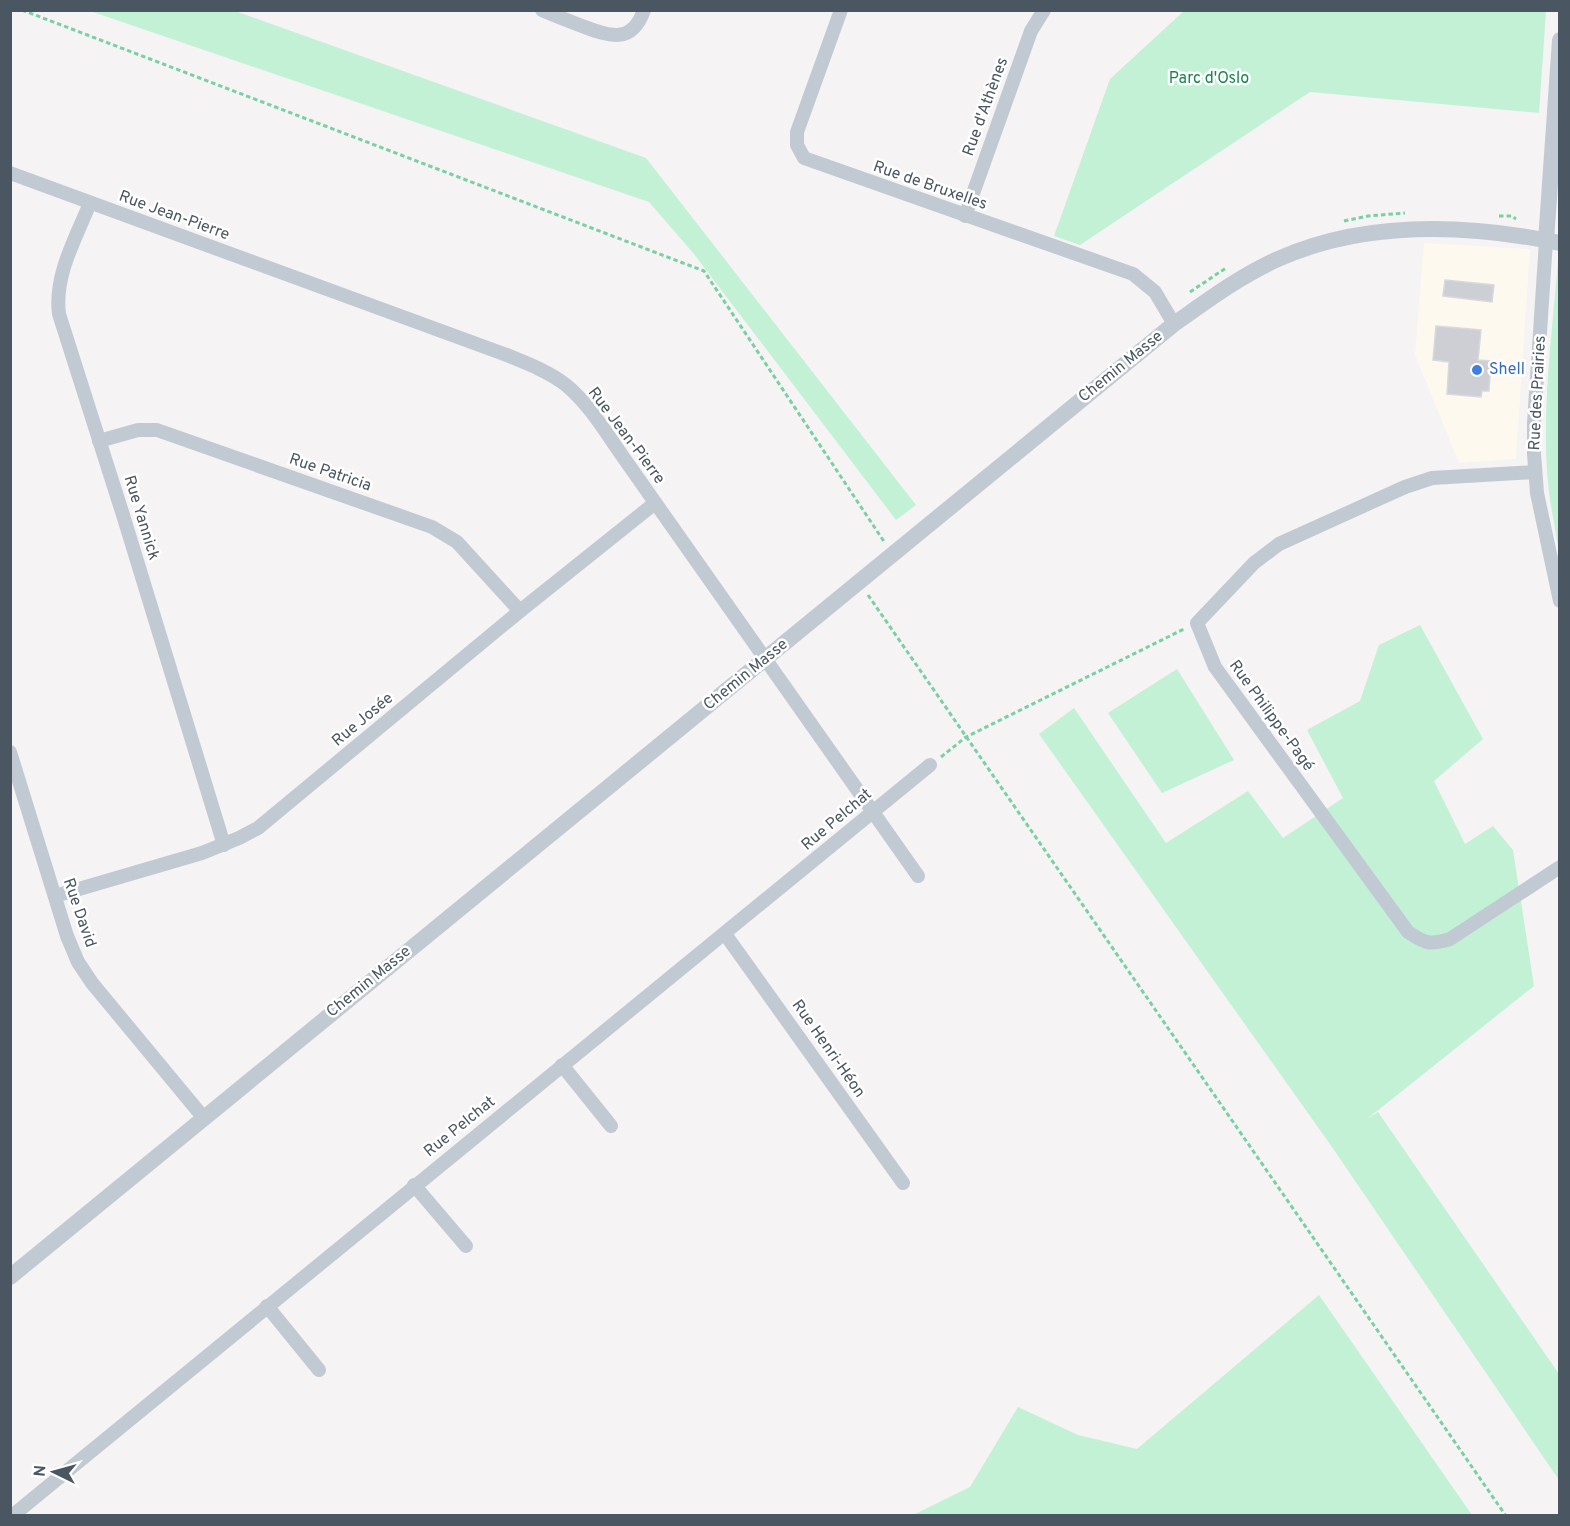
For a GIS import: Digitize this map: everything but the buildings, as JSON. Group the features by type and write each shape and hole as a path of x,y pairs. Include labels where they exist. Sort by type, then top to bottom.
{"street":[{"path":"542,10 611,36 626,34 640,21 644,10"},
{"name":"Rue de Bruxelles","path":"841,10 797,132 796,138 801,154 808,161 1133,274 1155,292 1174,324"},
{"name":"Rue d'Athènes","path":"965,216 1031,31 1044,10"},
{"name":"Rue des Prairies","path":"1560,39 1553,242 1534,423 1535,472 1541,513 1560,601"},
{"name":"Rue Jean-Pierre","path":"10,173 542,369 566,385 610,437 918,876"},
{"name":"Rue Yannick","path":"90,203 62,275 58,307 61,322 224,845"},
{"name":"Chemin Masse","path":"10,1277 1174,324 1219,292 1278,259 1329,241 1366,233 1420,229 1522,236 1553,242"},
{"name":"Rue Patricia","path":"99,441 138,430 157,430 432,526 457,542 520,611"},
{"path":"1197,623 1254,563 1279,544 1405,487 1432,478 1535,472"},
{"name":"Rue Josée","path":"55,896 224,845 267,822 520,611 655,503"},
{"name":"Rue Philippe-Pagé","path":"1197,623 1215,667 1408,932 1423,942 1434,943 1450,939 1560,867"},
{"name":"Rue David","path":"10,752 70,945 86,976 203,1118"},
{"name":"Rue Pelchat","path":"12,1515 930,765"},
{"name":"Rue Henri-Héon","path":"725,934 903,1184"},
{"path":"562,1065 611,1126"},
{"path":"414,1185 466,1246"},
{"path":"267,1306 319,1370"}],"path":[{"path":"22,10 704,271 893,555"},
{"path":"859,583 1506,1515"},
{"path":"930,765 966,737 1197,623"}],"shaded area":[{"path":"1424,243 1530,249 1516,459 1459,463 1415,355"}],"green space":[{"name":"Parc d'Oslo","path":"1185,10 1546,11 1539,113 1310,92 1080,245 1054,236 1110,79"},
{"path":"90,11 235,11 646,158 916,505 896,520 694,254 649,202"},
{"path":"1558,259 1559,548 1548,486 1546,454 1547,388"},
{"path":"1420,625 1483,739 1434,781 1465,844 1493,826 1513,850 1534,986 1367,1119 1378,1112 1559,1374 1559,1480 1332,1147 1039,734 1074,708 1166,843 1248,791 1283,838 1343,798 1307,730 1360,701 1379,645"},
{"path":"1177,669 1234,760 1162,793 1108,713"},
{"path":"1319,1295 1472,1515 913,1515 970,1487 1018,1407 1078,1435 1137,1449"}],"place":[{"name":"Shell","path":"1477,370"}]}
